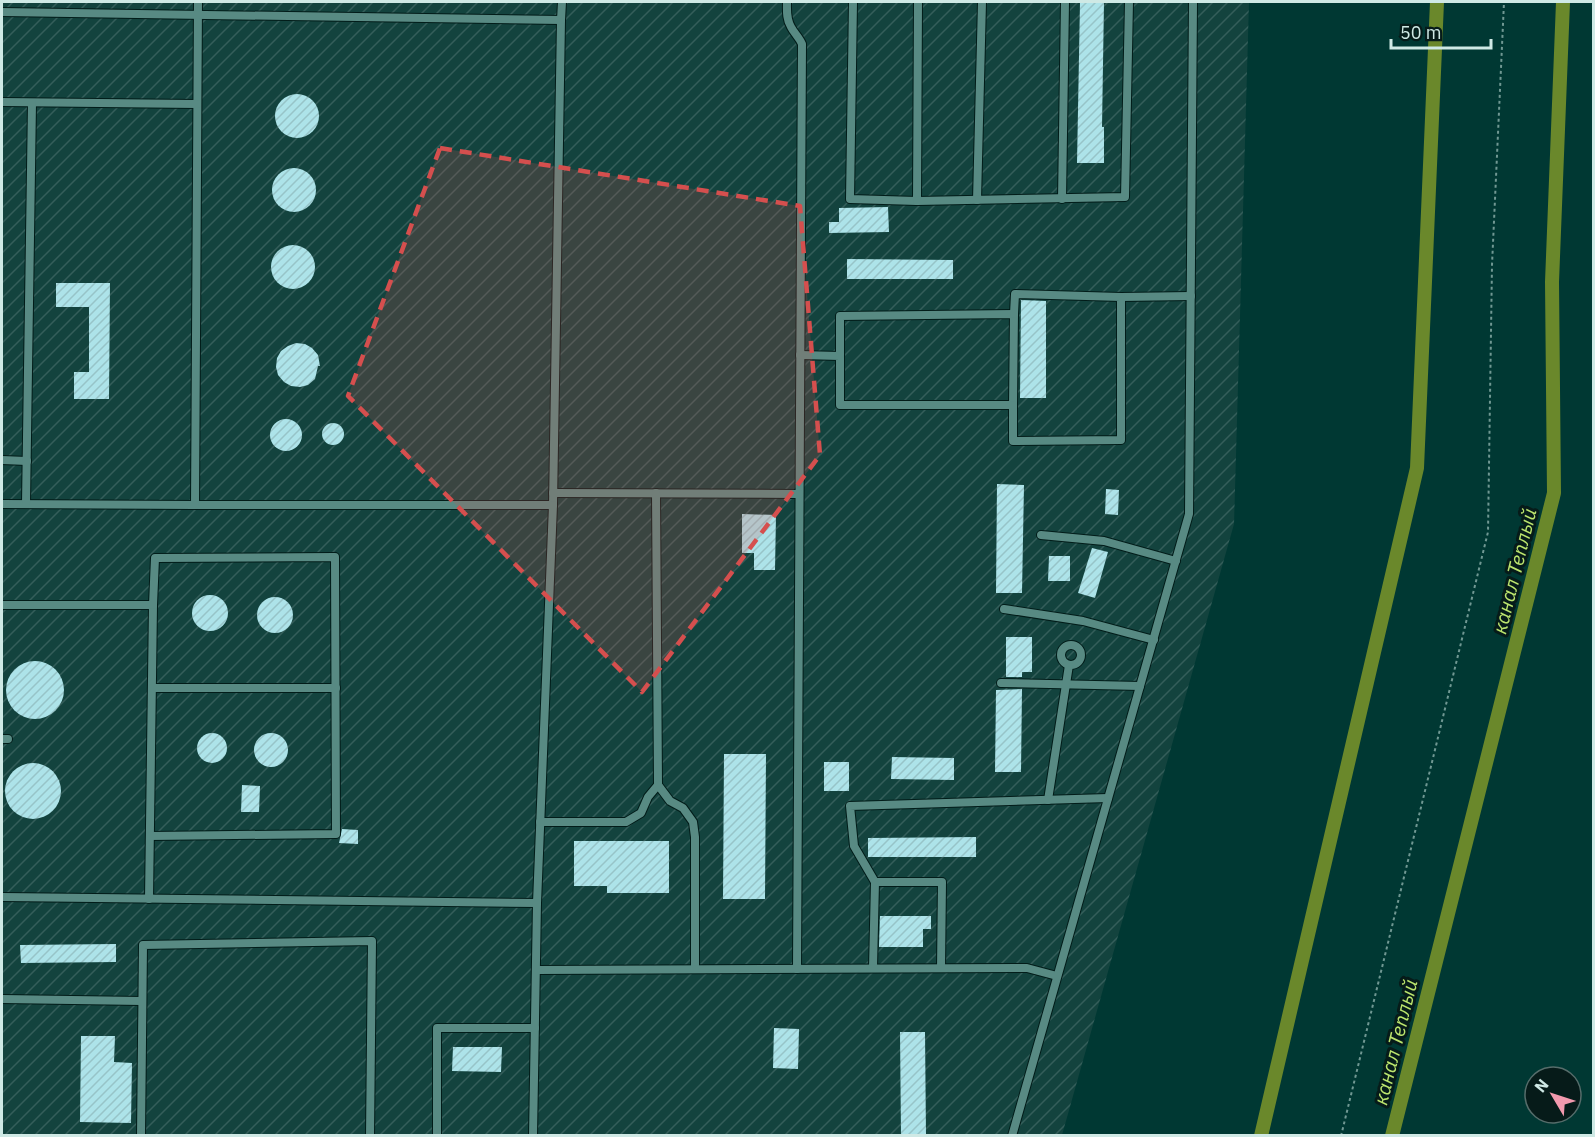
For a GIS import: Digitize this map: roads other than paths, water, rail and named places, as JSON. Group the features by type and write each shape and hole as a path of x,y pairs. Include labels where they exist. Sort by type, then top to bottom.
{"lane":[{"path":"195,505 198,2"},
{"path":"533,1136 537,903 553,505 562,2"},
{"path":"788,2 787,19 802,44 797,969"},
{"path":"853,2 850,199 917,201 1125,197 1129,2"},
{"path":"917,201 918,2"},
{"path":"977,200 982,2"},
{"path":"1062,199 1065,2"},
{"path":"1012,1136 1190,514 1193,2"},
{"path":"2,12 561,20"},
{"path":"2,102 197,104"},
{"path":"26,504 32,103"},
{"path":"1121,297 1121,440 1013,441 1015,294 1191,296"},
{"path":"1013,405 840,405 840,316 1014,314"},
{"path":"800,355 840,356"},
{"path":"2,460 27,461"},
{"path":"553,493 799,494"},
{"path":"656,494 658,785 670,801 683,808 693,822 695,969"},
{"path":"2,504 553,505"},
{"path":"1041,535 1104,541 1176,561"},
{"path":"149,899 154,558 335,557 336,834 150,836"},
{"path":"2,605 153,605"},
{"path":"1004,609 1083,621 1154,640"},
{"path":"1048,800 1069,665"},
{"path":"1001,683 1140,686"},
{"path":"152,688 336,688"},
{"path":"540,822 626,822 641,813 648,797 658,785"},
{"path":"873,968 875,882 854,846 850,806 1108,798"},
{"path":"875,882 942,882 941,968"},
{"path":"2,897 537,903"},
{"path":"141,1136 143,945 372,941 370,1136"},
{"path":"536,970 1027,968 1057,976"},
{"path":"2,999 142,1001"},
{"path":"437,1136 437,1028 535,1028"}],"waterway":[{"name":"канал Теплый","path":"1261,1136 1417,468 1437,2"},
{"name":"канал Теплый","path":"1392,1136 1554,493 1552,282 1563,2"}]}
